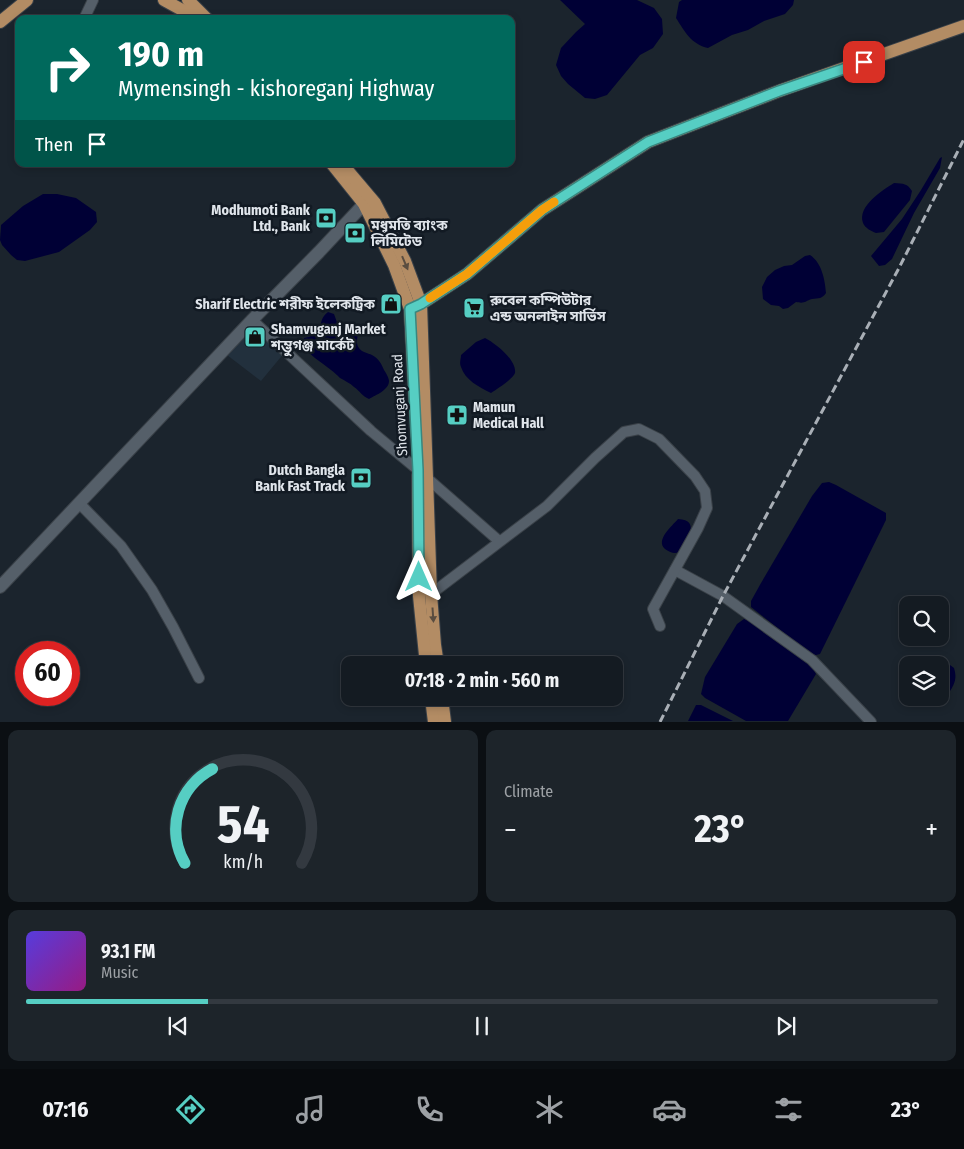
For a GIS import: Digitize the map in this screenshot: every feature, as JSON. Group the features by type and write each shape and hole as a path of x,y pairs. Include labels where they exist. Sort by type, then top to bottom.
{"main road":[{"path":"164,0 188,10"},
{"path":"0,22 27,1"},
{"path":"415,307 467,274 542,210 648,142 779,91 964,26"},
{"name":"Shomvuganj Road","path":"334,167 364,204 415,307"},
{"name":"Shomvuganj Road","path":"345,167 375,203 405,261 415,307 423,474 437,656"},
{"name":"Shomvuganj Road","path":"423,474 419,596 425,656"},
{"path":"432,706 434,722"},
{"path":"443,706 445,722"}],"street":[{"path":"86,15 93,0"},
{"path":"0,588 364,204"},
{"path":"252,320 371,431 499,541"},
{"path":"431,594 547,506 594,458 624,432 639,429 659,439 695,476 705,490 707,508 698,528 653,608 660,626"},
{"path":"79,503 121,546 152,590 199,678"},
{"path":"675,570 723,596 812,660 871,722"}],"shaded area":[{"path":"560,0 637,0 654,8 662,19 663,34 653,48 640,55 607,95 595,99 585,98 568,84 561,76 556,65 561,48 585,24"},
{"path":"682,0 794,0 793,5 785,14 732,35 708,48 697,44 686,33 676,18 679,2"},
{"path":"942,157 940,168 914,213 892,259 885,265 879,266 871,256 902,219"},
{"path":"894,183 907,185 912,191 910,200 884,232 876,233 864,225 862,217 864,211 872,199"},
{"path":"43,194 57,194 76,198 96,212 97,222 90,230 59,252 25,261 17,260 2,245 0,240 1,225 23,206"},
{"path":"810,255 817,262 822,272 826,293 823,296 803,302 796,302 783,309 779,306 771,305 763,299 762,287 767,277 775,270 792,265 805,256"},
{"path":"328,312 334,314 338,325 348,327 351,325 355,327 358,332 357,345 379,361 389,381 387,387 382,392 369,399 367,398 313,356 306,348 304,338 312,336 319,330 324,316"},
{"name":"Shamvuganj Market শম্ভুগঞ্জ মার্কেট","path":"252,322 285,352 261,381 227,355"},
{"path":"485,338 504,352 515,368 515,373 511,378 491,393 477,386 469,379 463,372 460,364 461,355 476,342"},
{"path":"829,482 886,513 886,520 820,654 816,655 802,647 751,607 751,601 812,496 822,483"},
{"path":"678,519 685,520 691,527 680,552 674,553 665,549 662,542 663,537"},
{"path":"744,619 752,622 810,662 816,674 788,721 746,721 701,694 705,677 737,624"},
{"path":"949,665 954,668 955,672 954,683 950,691"},
{"path":"696,705 701,705 733,721 688,721"}],"railway":[{"path":"660,722 723,596 899,268 964,139"}],"slow traffic":[{"path":"430,298 467,274 554,202"}],"place":[{"name":"Modhumoti Bank Ltd., Bank","path":"326,218"},
{"name":"মধুমতি ব্যাংক লিমিটেড","path":"355,233"},
{"name":"Sharif Electric শরীফ ইলেকট্রিক","path":"391,304"},
{"name":"রুবেল কম্পিউটার এন্ড অনলাইন সার্ভিস","path":"474,308"},
{"name":"Shamvuganj Market শম্ভুগঞ্জ মার্কেট","path":"255,337"},
{"name":"Mamun Medical Hall","path":"457,415"},
{"name":"Dutch Bangla Bank Fast Track","path":"361,478"}],"route":[{"path":"419,577 418,470 410,309 467,274 542,210 648,142 779,91 864,62"}]}
